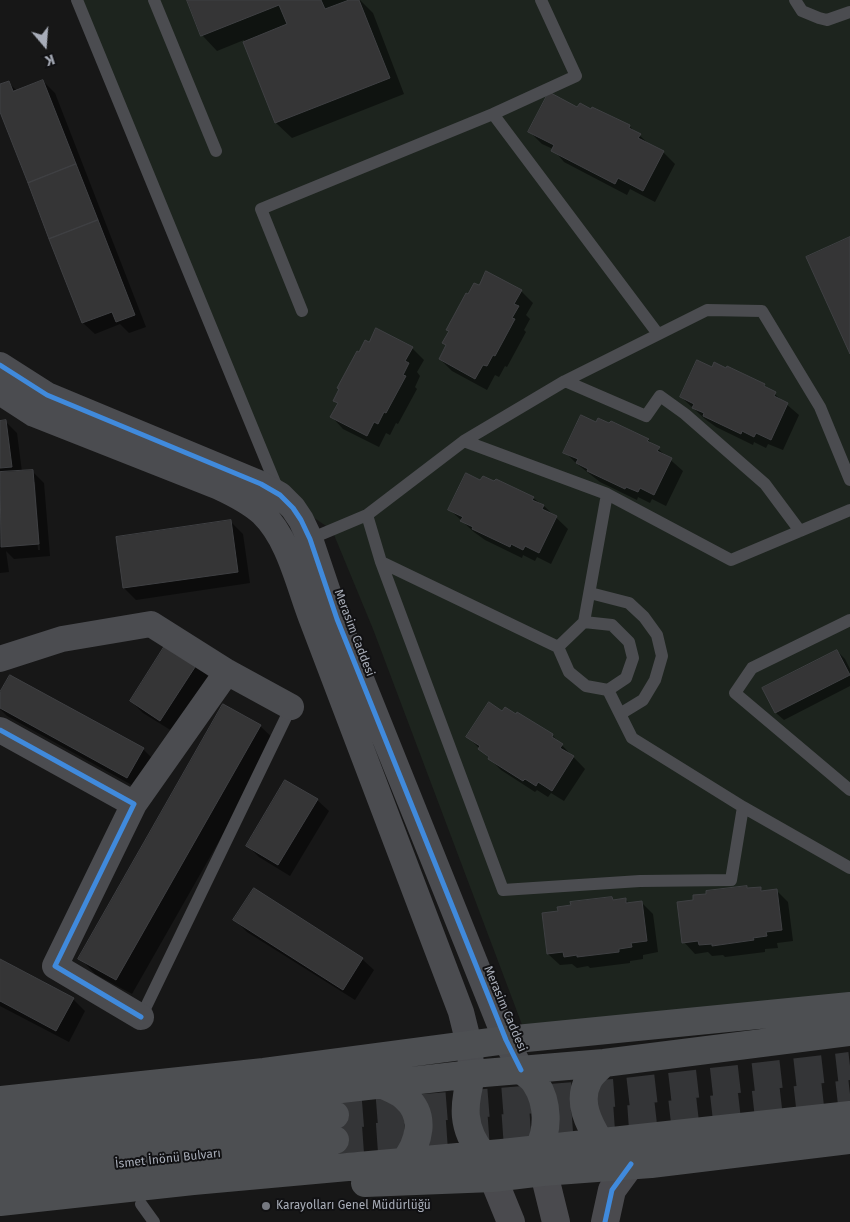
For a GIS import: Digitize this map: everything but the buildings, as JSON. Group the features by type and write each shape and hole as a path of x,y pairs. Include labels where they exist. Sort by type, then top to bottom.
{"main road":[{"path":"0,1100 264,1072 468,1044 850,1006"},
{"path":"0,1128 472,1074 604,1063 850,1032"},
{"path":"600,1142 588,1120 584,1093 588,1080 604,1063"},
{"path":"521,1070 535,1082 541,1094 544,1107 544,1140 541,1161"},
{"path":"472,1074 465,1102 465,1116 469,1131 488,1166"},
{"path":"381,1084 406,1097 412,1105 418,1120 419,1135 412,1152 404,1162"},
{"path":"541,1161 600,1142 850,1115"},
{"name":"İsmet İnönü Bulvarı","path":"0,1153 335,1128 0,1178"},
{"path":"0,1220 147,1213 262,1190 350,1184 541,1161 651,1164 850,1140"},
{"path":"0,1202 193,1181 404,1162 488,1166"}],"street":[{"name":"Merasim Caddesi","path":"0,365 47,395 261,484 280,494 293,508 310,539 341,628 506,1040 521,1070"},
{"path":"0,392 34,414 219,487 243,499 262,513 276,529 289,556 310,617 461,1012 472,1074"},
{"path":"0,659 62,639 151,624 227,672 291,707"},
{"path":"141,1017 55,966 134,804 227,672"},
{"path":"0,730 134,804"},
{"path":"541,1161 556,1222"},
{"path":"605,1222 612,1190 631,1164"},
{"path":"488,1166 511,1222"}],"lane":[{"path":"77,0 280,494 276,529"},
{"path":"154,0 216,151"},
{"path":"302,310 261,209 493,114 576,76 540,0"},
{"path":"795,0 802,11 827,20 850,12"},
{"path":"493,114 658,334"},
{"path":"310,539 367,515 464,441 565,381 707,310 762,311 820,407 850,480"},
{"path":"565,381 646,416 660,396 685,414 764,484 800,531"},
{"path":"464,441 608,494 730,560 850,510"},
{"path":"558,647 584,622 608,494"},
{"path":"367,515 381,562 503,890 640,882 731,880 743,807"},
{"path":"381,562 558,647 569,672 586,686 608,690 626,678 633,658 629,642 612,625 584,622"},
{"path":"590,593 628,603 644,616 656,635 662,656 656,680 644,700 620,714"},
{"path":"850,620 752,668 735,693 845,779 850,790"},
{"path":"608,690 632,738 743,807 850,868"},
{"path":"141,1017 291,707"}],"shaded area":[{"path":"77,0 850,0 850,1006 527,1038 373,629 332,530 280,495"}],"tunnel":[{"path":"335,1115 625,1092 850,1066"},
{"path":"335,1140 631,1119 850,1094"}],"cycle path":[{"path":"0,365 47,395 261,484 280,495 293,508 310,539 337,619 506,1040 521,1070"},
{"path":"0,730 134,804 55,966 141,1017"},
{"path":"605,1222 612,1190 631,1164"}],"place":[{"name":"Karayolları Genel Müdürlüğü","path":"266,1206"}]}
